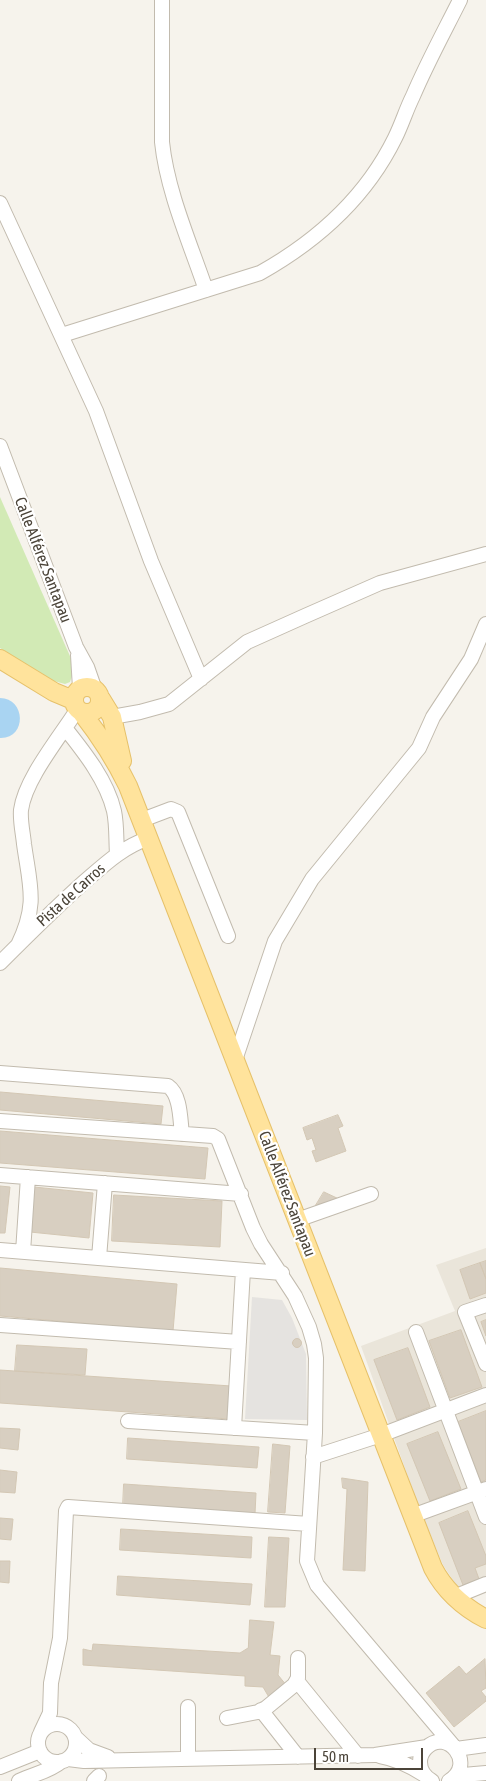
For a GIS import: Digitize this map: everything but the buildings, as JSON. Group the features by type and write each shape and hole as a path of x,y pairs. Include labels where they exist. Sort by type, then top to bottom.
{"main road":[{"path":"0,660 54,692 85,700"},
{"name":"Calle Alférez Santapau","path":"85,700 112,717 128,786"},
{"name":"Calle Alférez Santapau","path":"85,700 100,736 116,760 142,820 433,1568 443,1586 454,1597 486,1619"}],"street":[{"path":"162,0 162,142 164,158 170,185 206,290"},
{"path":"62,335 260,273 282,261 323,231 356,196 375,172 394,139 412,97 460,0"},
{"path":"0,203 96,412 151,561 201,679"},
{"name":"Calle Alférez Santapau","path":"0,446 76,647 87,667 85,700"},
{"path":"112,717 169,704 247,642 313,612 380,583 486,554"},
{"path":"235,1060 275,941 312,879 419,748 433,717 470,659 486,624"},
{"path":"18,945 29,919 32,896 21,823 24,798 36,773 85,700"},
{"path":"65,728 83,751 108,793 114,813 117,854"},
{"path":"142,820 171,808 178,812 228,936"},
{"name":"Pista de Carros","path":"0,963 58,906 117,854 132,844 149,838"},
{"path":"0,1074 168,1086 174,1090 177,1100 182,1134"},
{"path":"0,1120 216,1137 220,1142 250,1219 262,1244 295,1296 309,1327 314,1344 316,1358 315,1433 307,1561 317,1585 456,1749 459,1755 460,1768 451,1780"},
{"path":"0,1175 241,1194"},
{"path":"23,1252 28,1177"},
{"path":"99,1258 105,1183"},
{"path":"298,1220 370,1194"},
{"path":"0,1250 282,1274"},
{"path":"234,1428 243,1270"},
{"path":"486,1305 465,1312 486,1364"},
{"path":"0,1325 239,1342"},
{"path":"416,1332 445,1411 481,1490 486,1517"},
{"path":"313,1457 381,1435 486,1396"},
{"path":"128,1421 315,1433"},
{"path":"412,1516 481,1490"},
{"path":"309,1524 68,1507 66,1511 60,1638 51,1683 50,1713 41,1732 38,1745 41,1753 51,1761 84,1761 374,1756 443,1742 450,1744 456,1749 486,1746"},
{"path":"454,1597 486,1584"},
{"path":"298,1658 297,1681 358,1756"},
{"path":"227,1718 262,1710 270,1706 297,1681"},
{"path":"24,1779 47,1772 73,1753 76,1745 74,1735 56,1707 51,1693"},
{"path":"418,1706 425,1725 428,1746 420,1757 420,1763 427,1778"},
{"path":"188,1707 188,1759"},
{"path":"262,1710 298,1757"},
{"path":"41,1732 50,1726 60,1724 70,1729 89,1750 119,1760"},
{"path":"0,1767 41,1753"},
{"path":"24,1779 37,1766 41,1753"},
{"path":"374,1756 400,1762 427,1778"},
{"path":"451,1780 463,1775 486,1773"}],"shaded area":[{"path":"486,1248 486,1582 462,1590 454,1582 443,1565 420,1510 361,1346 455,1311 436,1265"},
{"path":"252,1297 282,1300 292,1318 306,1354 307,1420 245,1419"}],"green space":[{"path":"0,497 73,663 70,682 65,684 54,681 0,648"}],"water":[{"path":"0,698 15,704 19,711 19,726 9,737 0,738"}]}
